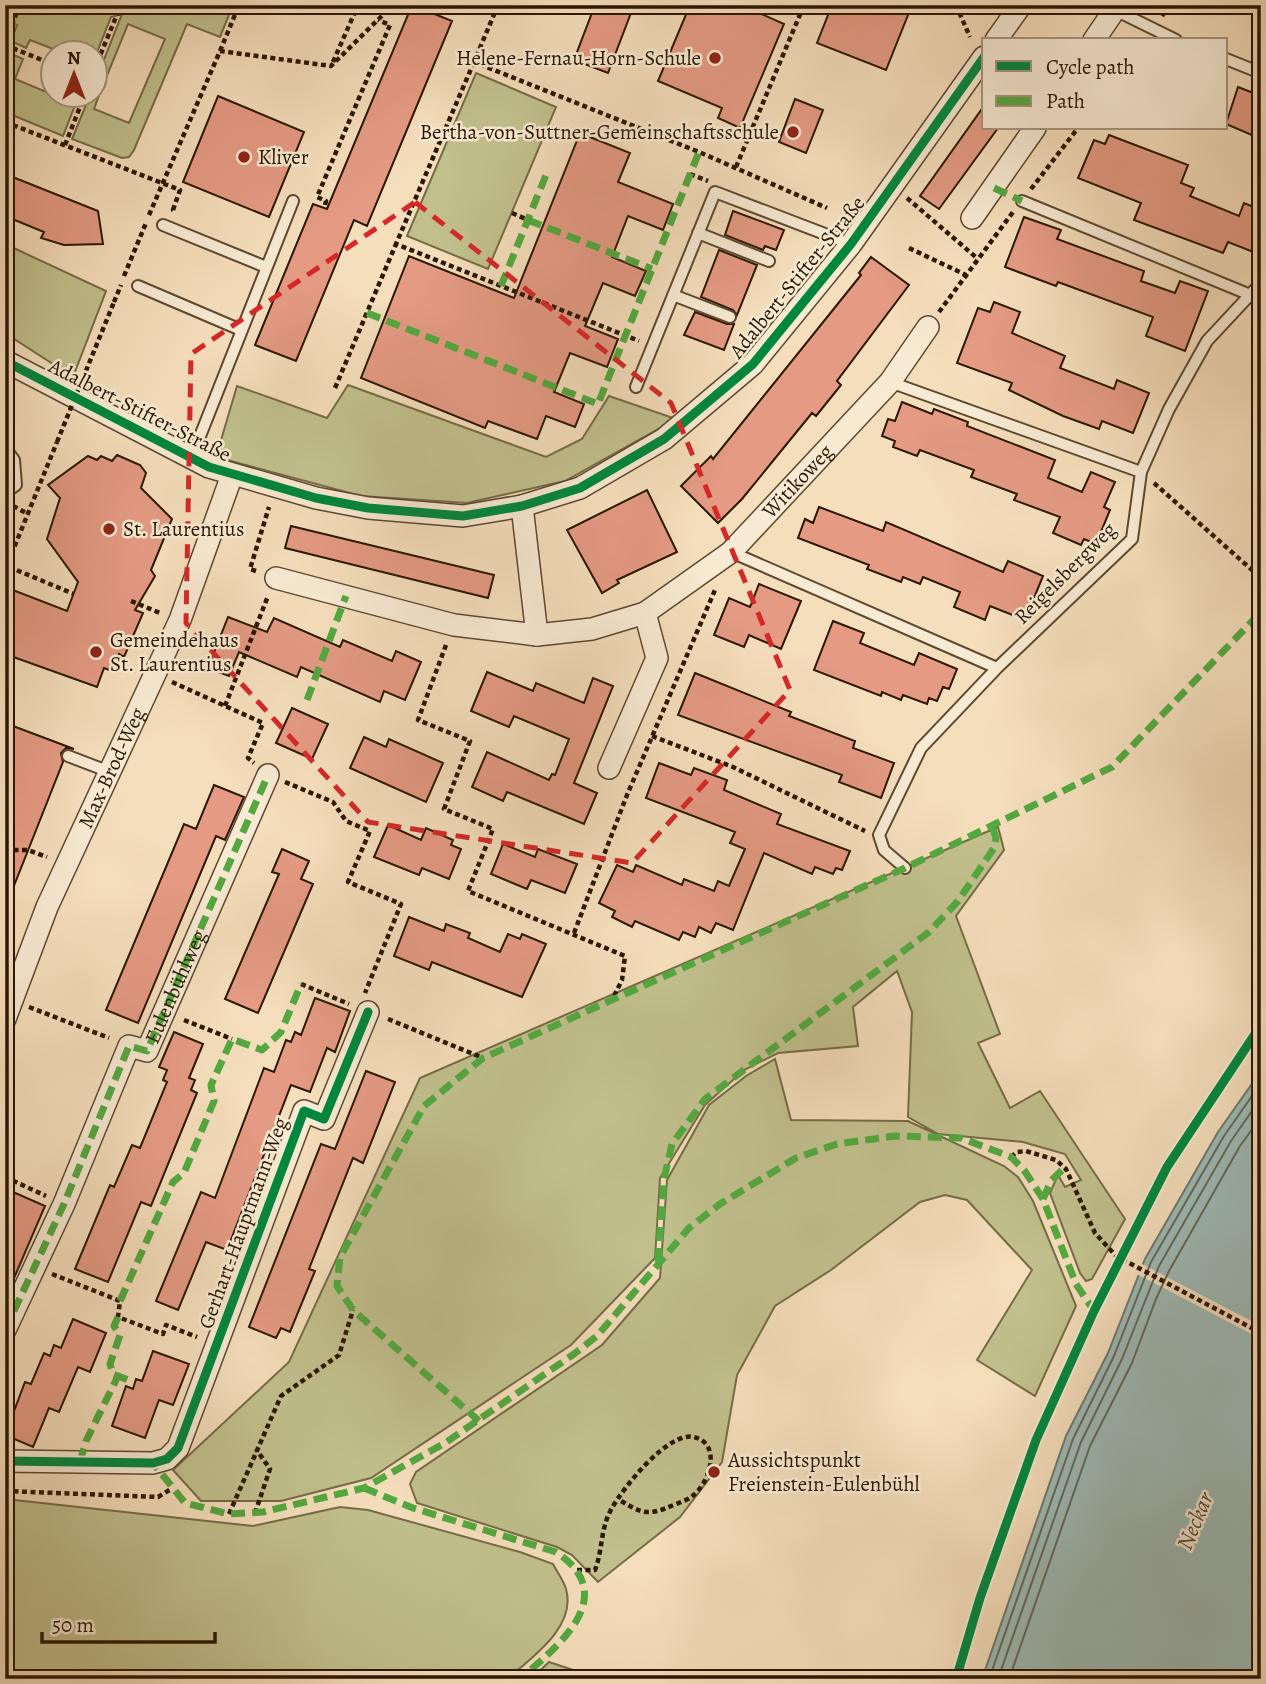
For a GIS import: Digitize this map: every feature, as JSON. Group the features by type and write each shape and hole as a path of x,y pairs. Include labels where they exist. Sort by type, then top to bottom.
{"street":[{"path":"997,38 1021,5"},
{"path":"1095,38 1113,7"},
{"name":"Adalbert-Stifter-Straße","path":"5,362 191,459 232,475 368,508 463,516 522,506 580,488 664,439 752,365 851,244 982,60"},
{"path":"972,218 1034,130"},
{"name":"Witikoweg","path":"276,578 454,625 537,635 592,629 645,613 731,552 890,382 928,327"},
{"name":"Max-Brod-Weg","path":"8,1005 47,907 180,620 232,475"},
{"path":"522,506 537,635"},
{"path":"609,768 657,658 645,613"},
{"name":"Eulenbühlweg","path":"5,1330 64,1204 129,1046 147,1051 268,775"},
{"name":"Gerhart-Hauptmann-Weg","path":"5,1461 153,1463 167,1459 178,1448 304,1111 324,1119 364,1010"}],"lane":[{"path":"1113,7 1172,38"},
{"path":"1228,60 1261,73"},
{"path":"636,387 715,192 851,244"},
{"path":"191,459 293,201"},
{"path":"1022,201 1248,294"},
{"path":"163,225 267,267"},
{"path":"698,233 769,261"},
{"name":"Reigelsbergweg","path":"905,868 884,850 879,835 921,748 997,667 1132,539 1141,472 1169,409 1207,341 1261,283"},
{"path":"138,286 241,330"},
{"path":"673,295 730,317"},
{"path":"890,382 1141,472"},
{"path":"5,449 14,460 16,485 5,493"},
{"path":"731,552 997,667"},
{"path":"68,756 110,772"}],"path":[{"path":"20,5 5,43 38,58"},
{"path":"107,38 121,5"},
{"path":"74,594 7,568 162,182 239,5"},
{"path":"331,66 358,5"},
{"path":"331,66 393,5"},
{"path":"335,388 498,5"},
{"path":"736,167 804,5"},
{"path":"956,5 970,37"},
{"path":"325,205 326,201 317,197 390,25 378,20"},
{"path":"219,51 331,66"},
{"path":"474,62 736,167 827,208"},
{"path":"65,145 80,108"},
{"path":"5,122 180,190 173,210 178,212"},
{"path":"893,186 978,259"},
{"path":"512,213 528,220"},
{"path":"396,244 653,346"},
{"path":"909,248 966,275 928,327"},
{"path":"1141,472 1261,578"},
{"path":"225,706 276,578 250,569 269,507"},
{"path":"574,933 652,736 731,552"},
{"path":"131,601 180,620"},
{"path":"454,625 418,720 470,741 444,809 493,830 468,891 625,956 622,980 613,998"},
{"path":"155,674 263,723 248,758 268,775 333,802 346,821 370,831 348,883 401,904 366,989"},
{"path":"652,736 733,767 855,828"},
{"path":"5,850 28,850 47,858"},
{"path":"302,985 364,1010"},
{"path":"8,1005 129,1046"},
{"path":"164,1012 232,1039"},
{"path":"427,1035 483,1058"},
{"path":"1011,1157 1017,1152 1037,1153 1056,1160 1066,1169 1095,1233 1116,1256 1261,1333"},
{"path":"5,1177 64,1204"},
{"path":"35,1267 120,1301 118,1317 163,1334 166,1325 216,1344"},
{"path":"229,1514 281,1396 339,1355 353,1310"},
{"path":"576,1570 595,1570 601,1534 618,1499 637,1473 678,1438 693,1436 711,1451 712,1461 706,1477 693,1496 654,1514 635,1509 618,1499"},
{"path":"255,1513 270,1469 256,1449"},
{"path":"5,1492 158,1497 171,1489"}],"highlighted area":[{"path":"415,202 671,403 790,690 632,863 368,822 186,623 191,354"}],"shaded area":[{"path":"5,5 233,5 220,37 187,24 134,150 129,157 122,158 72,139 85,108 94,108 129,123 165,39 128,24 108,73 108,50 122,14 111,17 103,38 38,38 38,43 30,40 26,48 11,41 17,25 5,20"},
{"path":"7,52 23,59 15,79 38,89 38,108 74,108 63,136 5,112"},
{"path":"476,73 556,107 488,269 407,236"},
{"path":"5,244 106,291 73,377 5,333"},
{"path":"348,385 546,457 582,439 609,396 676,419 565,481 467,503 361,496 216,457 237,386 327,418"},
{"path":"998,827 1004,850 956,916 1000,1034 978,1043 1010,1108 1040,1091 1125,1219 1092,1279 1086,1281 1080,1273 1050,1193 1058,1175 1065,1187 1081,1180 1065,1154 1023,1142 938,1134 908,1117 912,1012 897,971 853,1007 858,1046 778,1053 744,1070 705,1105 660,1178 655,1258 571,1345 371,1478 281,1501 201,1501 173,1470 289,1362 420,1078"},
{"path":"775,1059 791,1120 908,1121 1004,1166 1018,1177 1033,1201 1076,1306 1035,1396 977,1360 1032,1270 967,1200 945,1195 920,1202 831,1270 775,1306 737,1375 722,1462 680,1517 598,1582 572,1555 557,1547 417,1503 410,1484 416,1472 602,1345 660,1278 667,1180 709,1105 746,1076"},
{"path":"5,1499 253,1526 340,1507 368,1510 520,1552 553,1564 565,1586 568,1603 565,1616 550,1640 507,1679 5,1679"},
{"path":"549,1662 600,1679 531,1679"}],"water":[{"name":"Neckar","path":"1261,1071 1261,1679 982,1679 1066,1436 1108,1353 1145,1259 1218,1132"}],"pier":[{"path":"1140,1263 1261,1326 1261,1339 1135,1273"}],"building":[{"path":"412,5 452,21 367,226 354,220 296,361 255,345 313,204 327,209"},
{"path":"595,5 634,5 608,73 574,60"},
{"path":"690,5 741,5 784,24 740,128 718,118 722,108 658,81"},
{"path":"832,5 912,5 886,70 817,43"},
{"path":"1238,87 1261,96 1261,139 1228,125"},
{"name":"Kliver","path":"218,96 304,132 269,217 183,182"},
{"path":"795,99 823,110 806,153 779,142"},
{"path":"982,109 982,130 997,130 939,209 920,196"},
{"path":"580,133 630,153 618,182 673,204 663,230 628,216 612,257 646,271 635,296 603,283 585,326 618,339 607,367 570,353 554,392 584,404 575,427 546,416 537,439 488,421 485,428 361,378 409,256 514,298"},
{"path":"1109,135 1188,165 1181,183 1194,188 1190,196 1239,216 1244,203 1261,210 1261,255 1228,242 1223,253 1134,220 1141,203 1078,178 1094,140 1105,144"},
{"path":"5,174 98,211 103,244 64,245 41,238 44,232 5,216"},
{"path":"733,211 784,230 776,250 765,246 763,250 725,235"},
{"path":"1024,217 1061,230 1057,239 1144,271 1141,281 1175,293 1180,281 1208,291 1185,351 1146,336 1153,317 1058,282 1056,286 1005,267"},
{"path":"719,250 757,265 737,315 733,310 701,297"},
{"path":"871,257 909,285 837,381 841,385 816,416 812,413 742,499 718,523 681,486 711,456 713,459 861,275 859,273"},
{"path":"994,302 1020,312 1012,333 1065,356 1060,368 1114,389 1117,380 1149,393 1133,433 1102,421 1099,429 1063,416 1009,390 1012,383 957,363 978,308 990,312"},
{"path":"695,312 734,324 724,350 684,335"},
{"path":"902,402 932,414 934,409 968,422 967,426 1055,460 1048,478 1082,492 1091,472 1115,482 1104,507 1110,510 1096,544 1084,539 1081,545 1053,533 1060,517 1014,500 1017,494 971,477 974,470 920,450 917,456 893,447 895,441 882,436 888,419 895,421"},
{"path":"117,455 140,465 146,473 141,488 172,519 151,570 155,576 135,610 143,613 124,657 119,654 112,671 104,668 97,687 5,654 5,587 67,611 78,582 47,539 60,498 48,485 88,456 97,460 101,456 112,461"},
{"path":"647,490 677,552 617,580 619,583 602,593 567,530"},
{"path":"819,507 883,531 886,522 1003,572 1008,561 1043,576 1025,620 990,606 985,620 954,607 960,592 923,577 920,584 903,577 901,582 867,569 869,565 798,538 805,519 813,523"},
{"path":"291,526 494,575 488,598 285,548"},
{"path":"759,584 801,601 781,649 749,635 744,647 714,635 729,598 750,607"},
{"path":"228,617 267,632 274,618 340,647 343,640 392,661 396,651 421,662 405,700 384,691 380,702 301,667 297,677 239,652 229,676 208,668"},
{"path":"833,621 864,633 860,643 914,665 919,653 957,669 949,689 943,687 937,701 929,698 927,704 903,695 901,700 882,692 881,696 814,670"},
{"path":"487,672 533,691 536,683 584,703 593,678 613,686 574,783 597,793 584,824 507,792 503,801 472,787 487,752 549,780 552,774 555,775 569,739 514,716 509,727 471,711"},
{"path":"695,673 791,712 789,716 855,741 853,748 894,763 881,798 839,782 842,775 678,715"},
{"path":"292,708 328,724 312,759 276,743"},
{"path":"5,723 74,749 66,748 61,753 63,762 6,906"},
{"path":"364,737 386,747 389,739 443,763 426,802 350,768"},
{"path":"659,763 691,775 694,768 727,780 724,790 781,814 777,824 850,851 842,870 836,868 833,874 815,867 812,874 764,853 733,930 716,923 711,933 699,927 695,937 683,932 679,940 635,921 632,927 612,917 615,911 599,903 617,865 633,872 636,865 682,885 684,879 714,891 718,881 729,886 745,849 730,843 735,832 646,798"},
{"path":"214,785 244,797 225,840 216,836 138,1023 106,1010 184,824 196,829"},
{"path":"388,825 421,840 426,828 453,840 451,845 461,849 449,879 422,868 419,875 374,857"},
{"path":"503,844 535,857 538,849 577,864 565,893 531,880 527,889 491,874"},
{"path":"282,849 309,861 301,879 313,884 258,1013 225,999 279,874 272,872"},
{"path":"409,917 444,931 446,924 470,933 468,938 500,952 508,934 520,939 522,934 546,944 522,997 432,962 429,970 394,956"},
{"path":"315,998 350,1011 335,1052 327,1048 310,1092 291,1085 227,1250 206,1242 178,1310 156,1301 201,1192 215,1198 264,1068 274,1072 286,1040 291,1042 295,1032 301,1035"},
{"path":"174,1032 203,1044 189,1078 195,1080 191,1090 197,1093 151,1206 141,1202 108,1282 75,1269 110,1185 114,1187 132,1145 140,1148 167,1082 163,1080 167,1070 159,1067"},
{"path":"366,1071 395,1082 363,1163 353,1158 309,1269 315,1271 290,1332 281,1328 276,1338 249,1327 321,1144 335,1149"},
{"path":"13,1192 45,1206 5,1299 5,1212"},
{"path":"73,1319 106,1333 90,1372 78,1367 59,1412 49,1408 33,1447 5,1435 25,1382 31,1384 44,1353 50,1356 54,1345 61,1348"},
{"path":"153,1351 189,1364 173,1405 159,1400 145,1438 112,1426 126,1386 133,1389 136,1379 142,1381"}],"marked path":[{"path":"367,313 598,404 699,152"},
{"path":"501,286 546,175"},
{"path":"994,188 1022,201"},
{"path":"528,220 652,269"},
{"path":"307,700 346,596"},
{"path":"479,1421 353,1310 337,1286 340,1257 424,1106 483,1058 905,868 1112,767 1261,612"},
{"path":"5,1330 64,1204 129,1046 147,1051 268,775"},
{"path":"658,1262 664,1179 672,1144 705,1099 929,932 958,901 994,848 996,838 992,826"},
{"path":"120,1301 173,1182 184,1173 214,1101 211,1085 232,1039 262,1050 281,1032 301,984"},
{"path":"159,1461 153,1463 185,1503 229,1514 263,1512 364,1488 445,1443 597,1336 689,1228 720,1204 796,1158 837,1144 895,1136 961,1138 1011,1157 1024,1170 1043,1199 1076,1284 1094,1311"},
{"path":"1043,1199 1051,1181 1065,1167"},
{"path":"118,1317 114,1326 120,1335 110,1364 113,1374 131,1381"},
{"path":"80,1462 86,1441 118,1376"},
{"path":"364,1488 413,1508 556,1552 575,1569 584,1586 584,1603 577,1620 551,1651 520,1679"}],"cycle path":[{"path":"5,361 209,467 316,498 368,508 463,516 522,506 580,488 664,439 753,364 851,244 982,60"},
{"path":"5,1461 153,1463 167,1459 178,1448 304,1111 324,1119 368,1012"},
{"path":"956,1679 980,1598 1036,1440 1094,1311 1167,1167 1261,1025"}],"place":[{"name":"Helene-Fernau-Horn-Schule","path":"715,58"},
{"name":"Bertha-von-Suttner-Gemeinschaftsschule","path":"793,132"},
{"name":"Kliver","path":"244,157"},
{"name":"St. Laurentius","path":"109,529"},
{"name":"Gemeindehaus St. Laurentius","path":"96,652"},
{"name":"Aussichtspunkt Freienstein-Eulenbühl","path":"714,1472"}]}
